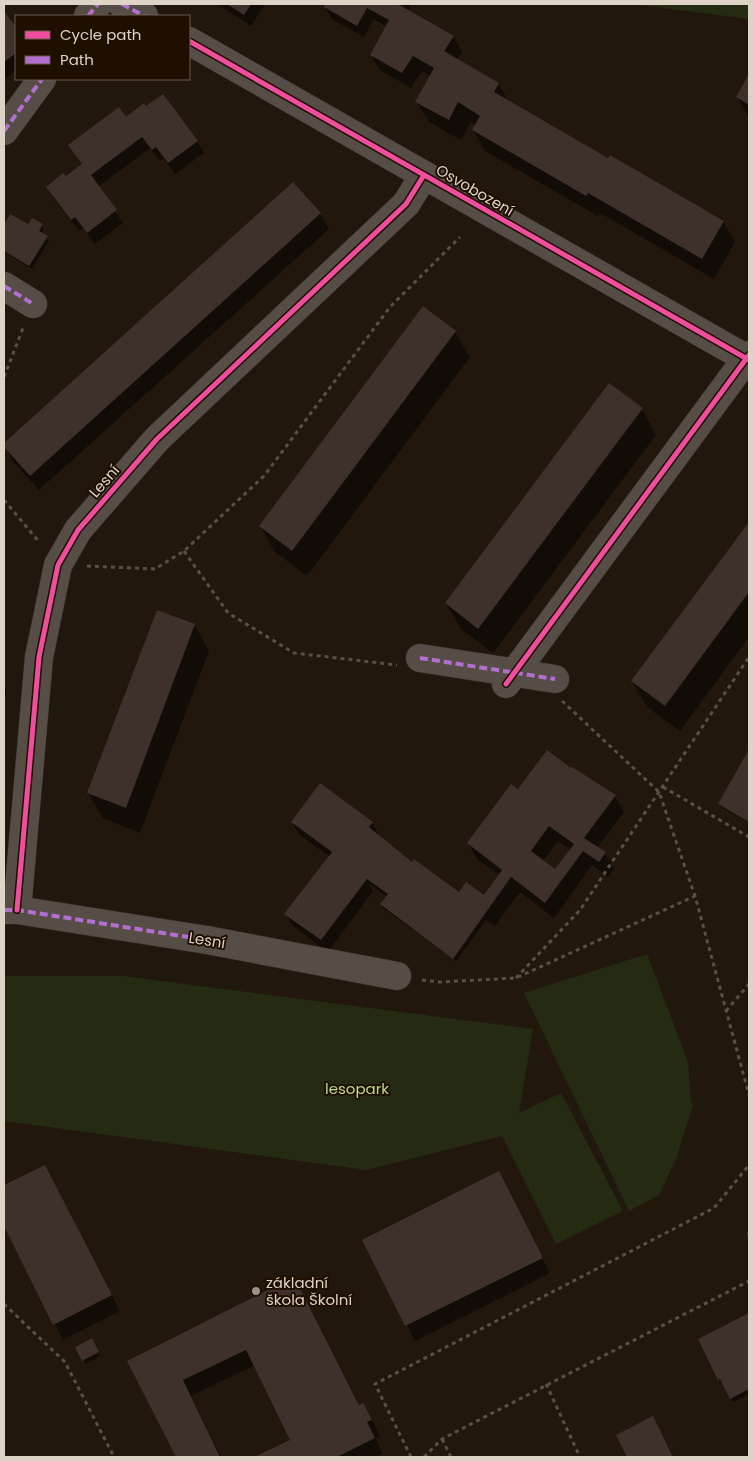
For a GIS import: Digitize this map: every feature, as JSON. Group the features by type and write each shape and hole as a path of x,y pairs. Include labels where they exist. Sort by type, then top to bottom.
{"street":[{"path":"89,15 98,4"},
{"path":"122,4 142,15"},
{"name":"Osvobození","path":"190,42 748,358"},
{"path":"4,131 41,80"},
{"name":"Lesní","path":"397,976 207,940 10,910 39,657 58,565 78,530 157,439 406,204 424,175"},
{"path":"4,286 33,304"},
{"path":"510,678 748,358"},
{"path":"410,662 510,678 558,690"}],"path":[{"path":"4,500 58,565 155,569 184,551 264,476 390,307 460,237"},
{"path":"4,377 33,304"},
{"path":"184,551 228,613 294,653 410,662"},
{"path":"516,978 580,910 749,657"},
{"path":"558,690 659,792 695,896 749,1095"},
{"path":"663,787 749,837"},
{"path":"397,976 440,982 516,978 695,896"},
{"path":"726,1011 749,984"},
{"path":"411,1457 375,1384 714,1208 749,1165"},
{"path":"749,1232 749,1237"},
{"path":"424,1457 442,1439 749,1281"},
{"path":"4,1304 65,1362 114,1457"},
{"path":"546,1384 580,1457"},
{"path":"442,1439 451,1457"}],"green space":[{"path":"632,4 749,4 749,19"},
{"path":"647,954 688,1062 691,1101 693,1105 676,1159 659,1195 629,1211 524,993"},
{"name":"lesopark","path":"4,976 123,976 533,1029 519,1113 561,1093 623,1211 556,1244 502,1136 367,1170 4,1121"}],"building":[{"path":"227,4 251,4 244,15"},
{"path":"325,4 398,4 454,36 444,51 499,83 494,92 608,158 610,155 724,221 702,259 588,193 586,196 472,130 480,116 458,102 449,120 415,102 434,68 413,56 402,73 370,55 389,20 367,8 357,26 324,7"},
{"path":"4,11 15,26 15,54 4,62"},
{"path":"749,74 749,105 736,97"},
{"path":"163,94 198,141 168,163 156,147 152,150 142,137 91,175 117,210 87,233 75,217 71,220 46,187 63,173 66,176 82,164 68,145 119,107 126,117 144,103 146,106"},
{"path":"293,182 321,213 30,476 4,447 4,443"},
{"path":"10,214 28,224 32,218 43,224 39,231 48,236 29,266 4,251 4,225"},
{"path":"423,306 456,331 292,551 259,526"},
{"path":"609,383 643,408 478,629 445,603"},
{"path":"749,522 749,592 665,706 631,681"},
{"path":"157,610 195,624 126,808 87,793"},
{"path":"749,749 749,822 718,804"},
{"path":"547,750 571,768 616,795 584,838 606,852 599,862 583,851 545,903 511,877 453,959 380,904 388,894 367,879 321,940 284,914 332,852 291,822 320,783 373,822 369,827 412,862 414,859 459,892 466,882 484,895 502,870 467,843 511,784 518,789","holes":["549,826 574,844 555,869 531,851"]},
{"path":"45,1165 112,1295 53,1325 4,1226 4,1185"},
{"path":"499,1171 543,1258 405,1326 362,1240"},
{"name":"základní škola Školní","path":"294,1277 359,1405 363,1403 372,1420 367,1422 375,1438 337,1457 254,1457 290,1440 246,1350 183,1380 220,1457 176,1457 127,1361"},
{"path":"749,1313 749,1389 730,1399 720,1379 718,1380 698,1339"},
{"path":"92,1338 99,1352 82,1361 75,1347"},
{"path":"653,1416 673,1457 627,1457 616,1435"}],"marked path":[{"path":"89,15 98,4"},
{"path":"122,4 142,15"},
{"path":"4,131 41,80"},
{"path":"4,286 33,304"},
{"path":"420,658 555,679"},
{"path":"4,910 17,910 207,940"}],"cycle path":[{"path":"190,42 749,360"},
{"path":"17,910 39,657 58,565 78,530 157,439 406,204 424,175"},
{"path":"506,684 749,355"}],"place":[{"name":"základní škola Školní","path":"256,1291"}]}
